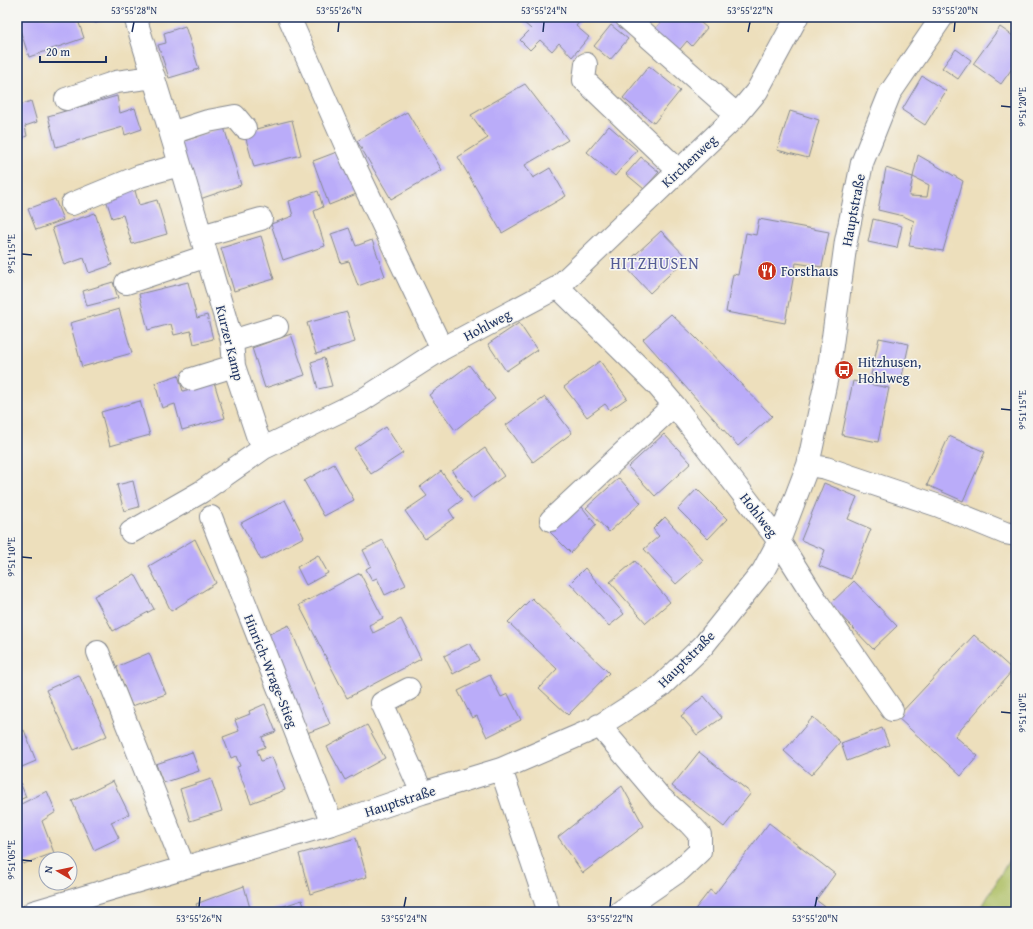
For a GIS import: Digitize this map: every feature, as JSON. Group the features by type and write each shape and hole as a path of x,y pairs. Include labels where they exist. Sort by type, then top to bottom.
{"street":[{"name":"Kurzer Kamp","path":"135,17 171,133 232,342 234,366 257,435 264,448"},
{"path":"131,532 201,492 264,448 361,401 442,349 353,162 289,17"},
{"path":"626,17 737,115"},
{"name":"Kirchenweg","path":"558,287 737,115 757,91 797,17"},
{"name":"Hauptstraße","path":"33,912 184,866 332,824 422,793 501,769 599,725 660,687 703,646 763,571 779,541 808,465 829,367 846,241 862,163 890,93 942,17"},
{"path":"586,64 584,80 679,171"},
{"path":"66,99 116,82 154,77"},
{"path":"171,133 208,121 235,116 245,128"},
{"path":"72,204 140,176 180,165"},
{"path":"126,283 261,220"},
{"name":"Hohlweg","path":"442,349 558,287 657,385 674,405 779,541 818,603 892,710"},
{"path":"232,342 278,327"},
{"path":"192,379 234,366"},
{"path":"551,520 674,405"},
{"path":"808,465 826,468 939,506 1005,533 1016,535"},
{"name":"Hinrich-Wrage-Stieg","path":"211,517 332,824"},
{"path":"98,652 184,866"},
{"path":"409,689 382,703 422,793"},
{"path":"599,725 659,796 690,823 700,836 700,851 679,871 620,912"},
{"path":"501,769 549,912"}],"green space":[{"path":"1016,848 1016,912 979,912"}],"building":[{"path":"24,17 77,17 84,38 29,57 17,21"},
{"path":"93,17 112,17 95,23"},
{"path":"528,17 583,17 576,26 589,37 572,57 559,43 552,51 540,40 530,50 520,40 531,29 523,22"},
{"path":"665,17 694,17 707,28 692,46 687,41 676,54 651,34"},
{"path":"611,25 628,39 610,60 594,46"},
{"path":"185,26 199,69 169,78 158,45 166,43 164,33"},
{"path":"1000,27 1016,38 1016,63 1001,84 973,64"},
{"path":"956,49 971,60 958,79 942,68"},
{"path":"649,66 680,91 654,123 623,98"},
{"path":"922,76 946,91 925,125 902,110"},
{"path":"525,84 568,140 525,165 533,178 550,168 566,196 502,233 458,157 488,138 471,115"},
{"path":"117,96 120,113 135,108 142,129 125,135 123,127 56,147 48,116"},
{"path":"31,101 37,122 25,126 27,136 17,140 17,106"},
{"path":"790,111 819,120 808,158 777,150"},
{"path":"407,112 442,170 391,199 357,141"},
{"path":"292,120 301,155 254,167 244,132"},
{"path":"609,126 637,150 615,176 587,152"},
{"path":"224,127 241,185 194,201 176,144"},
{"path":"342,150 359,193 329,205 313,161"},
{"path":"918,155 963,181 943,251 909,246 914,221 903,216 878,210 886,168 913,177","holes":["913,177 929,185 927,197 909,196"]},
{"path":"641,157 659,172 644,189 626,174"},
{"path":"134,187 139,205 157,200 167,234 132,244 123,215 112,218 105,196"},
{"path":"318,191 323,207 314,211 325,246 283,260 271,224 293,216 289,201"},
{"path":"55,199 63,220 36,230 28,209"},
{"path":"95,213 112,265 89,273 84,258 64,265 52,228"},
{"name":"Forsthaus","path":"759,219 829,232 822,267 796,263 785,323 726,312 733,274 738,275 746,233 756,235"},
{"path":"873,219 902,226 897,248 868,242"},
{"path":"349,228 356,246 372,240 385,276 358,286 349,261 341,263 331,234"},
{"path":"661,231 687,258 650,293 624,265"},
{"path":"261,236 274,279 234,291 221,248"},
{"path":"113,282 118,298 87,306 83,291"},
{"path":"188,282 197,318 207,315 213,339 194,344 191,331 174,335 171,324 148,330 139,294"},
{"path":"119,309 132,353 82,367 70,323"},
{"path":"347,312 355,342 316,354 307,323"},
{"path":"671,314 772,416 738,446 643,339"},
{"path":"519,323 537,350 506,371 488,344"},
{"path":"291,334 305,375 265,388 252,348"},
{"path":"879,338 909,344 901,381 871,375"},
{"path":"324,358 332,386 318,389 311,362"},
{"path":"600,361 627,398 610,410 605,404 587,417 564,387"},
{"path":"469,365 495,399 455,430 429,395"},
{"path":"178,375 183,391 214,382 225,418 182,430 175,404 162,408 155,383"},
{"path":"853,381 889,388 878,442 842,435"},
{"path":"545,397 572,433 533,462 506,425"},
{"path":"140,401 150,435 110,446 101,412"},
{"path":"386,427 403,453 371,474 354,448"},
{"path":"664,434 691,463 655,496 628,467"},
{"path":"949,436 985,452 963,501 927,485"},
{"path":"485,448 504,476 472,499 452,471"},
{"path":"334,464 354,500 324,516 304,481"},
{"path":"441,471 462,500 449,510 454,518 425,539 405,511 427,496 420,487"},
{"path":"619,478 641,503 609,532 586,508"},
{"path":"133,481 139,507 124,511 117,485"},
{"path":"824,483 857,497 848,519 871,529 851,579 819,566 825,550 801,540"},
{"path":"697,489 727,519 708,539 678,509"},
{"path":"285,500 304,537 261,560 241,523"},
{"path":"579,503 596,525 571,553 550,532"},
{"path":"665,517 703,560 676,584 644,549 659,536 653,529"},
{"path":"195,539 216,583 171,611 149,566"},
{"path":"383,540 406,585 385,595 377,578 372,580 366,569 371,566 363,550"},
{"path":"318,555 328,573 306,585 297,567"},
{"path":"635,561 670,602 646,623 610,582"},
{"path":"585,568 624,614 609,626 570,583"},
{"path":"360,573 383,618 369,625 373,633 401,619 421,659 347,698 299,605"},
{"path":"135,574 154,609 113,631 94,596"},
{"path":"854,581 897,626 873,649 830,604"},
{"path":"532,598 609,673 568,715 539,688 557,669 508,622"},
{"path":"289,625 330,724 307,733 265,636"},
{"path":"974,635 1013,670 955,736 978,756 961,776 897,717"},
{"path":"470,643 479,660 453,674 444,656"},
{"path":"149,653 166,694 132,706 116,667"},
{"path":"79,675 107,736 74,750 46,690"},
{"path":"490,675 501,697 508,694 521,720 487,737 477,716 472,718 458,691"},
{"path":"704,696 722,718 697,735 681,716"},
{"path":"265,704 276,732 262,737 265,747 257,750 261,761 272,757 285,790 251,803 237,767 240,766 236,756 231,758 223,737 239,731 235,720 250,714 249,711"},
{"path":"813,717 840,742 811,775 784,751"},
{"path":"367,725 385,758 345,780 327,747"},
{"path":"882,728 889,745 847,761 841,743"},
{"path":"24,730 36,761 17,769 17,733"},
{"path":"192,752 199,771 163,783 156,764"},
{"path":"699,752 751,793 724,827 672,786"},
{"path":"17,775 26,797 17,801"},
{"path":"211,779 222,811 190,821 180,789"},
{"path":"113,781 129,814 111,822 119,838 94,850 72,801"},
{"path":"622,786 644,826 583,873 558,837"},
{"path":"47,791 56,812 42,821 53,851 38,851 38,859 23,864 17,848 17,806"},
{"path":"769,823 835,874 816,900 832,912 693,912 710,890 715,894"},
{"path":"356,838 367,877 310,894 299,854"},
{"path":"244,886 251,912 199,912 196,904"},
{"path":"302,900 306,912 266,912"}],"place":[{"name":"Forsthaus","path":"767,271"},
{"name":"Hitzhusen, Hohlweg","path":"844,370"}],"district":[{"name":"HITZHUSEN","path":"655,263"}]}
